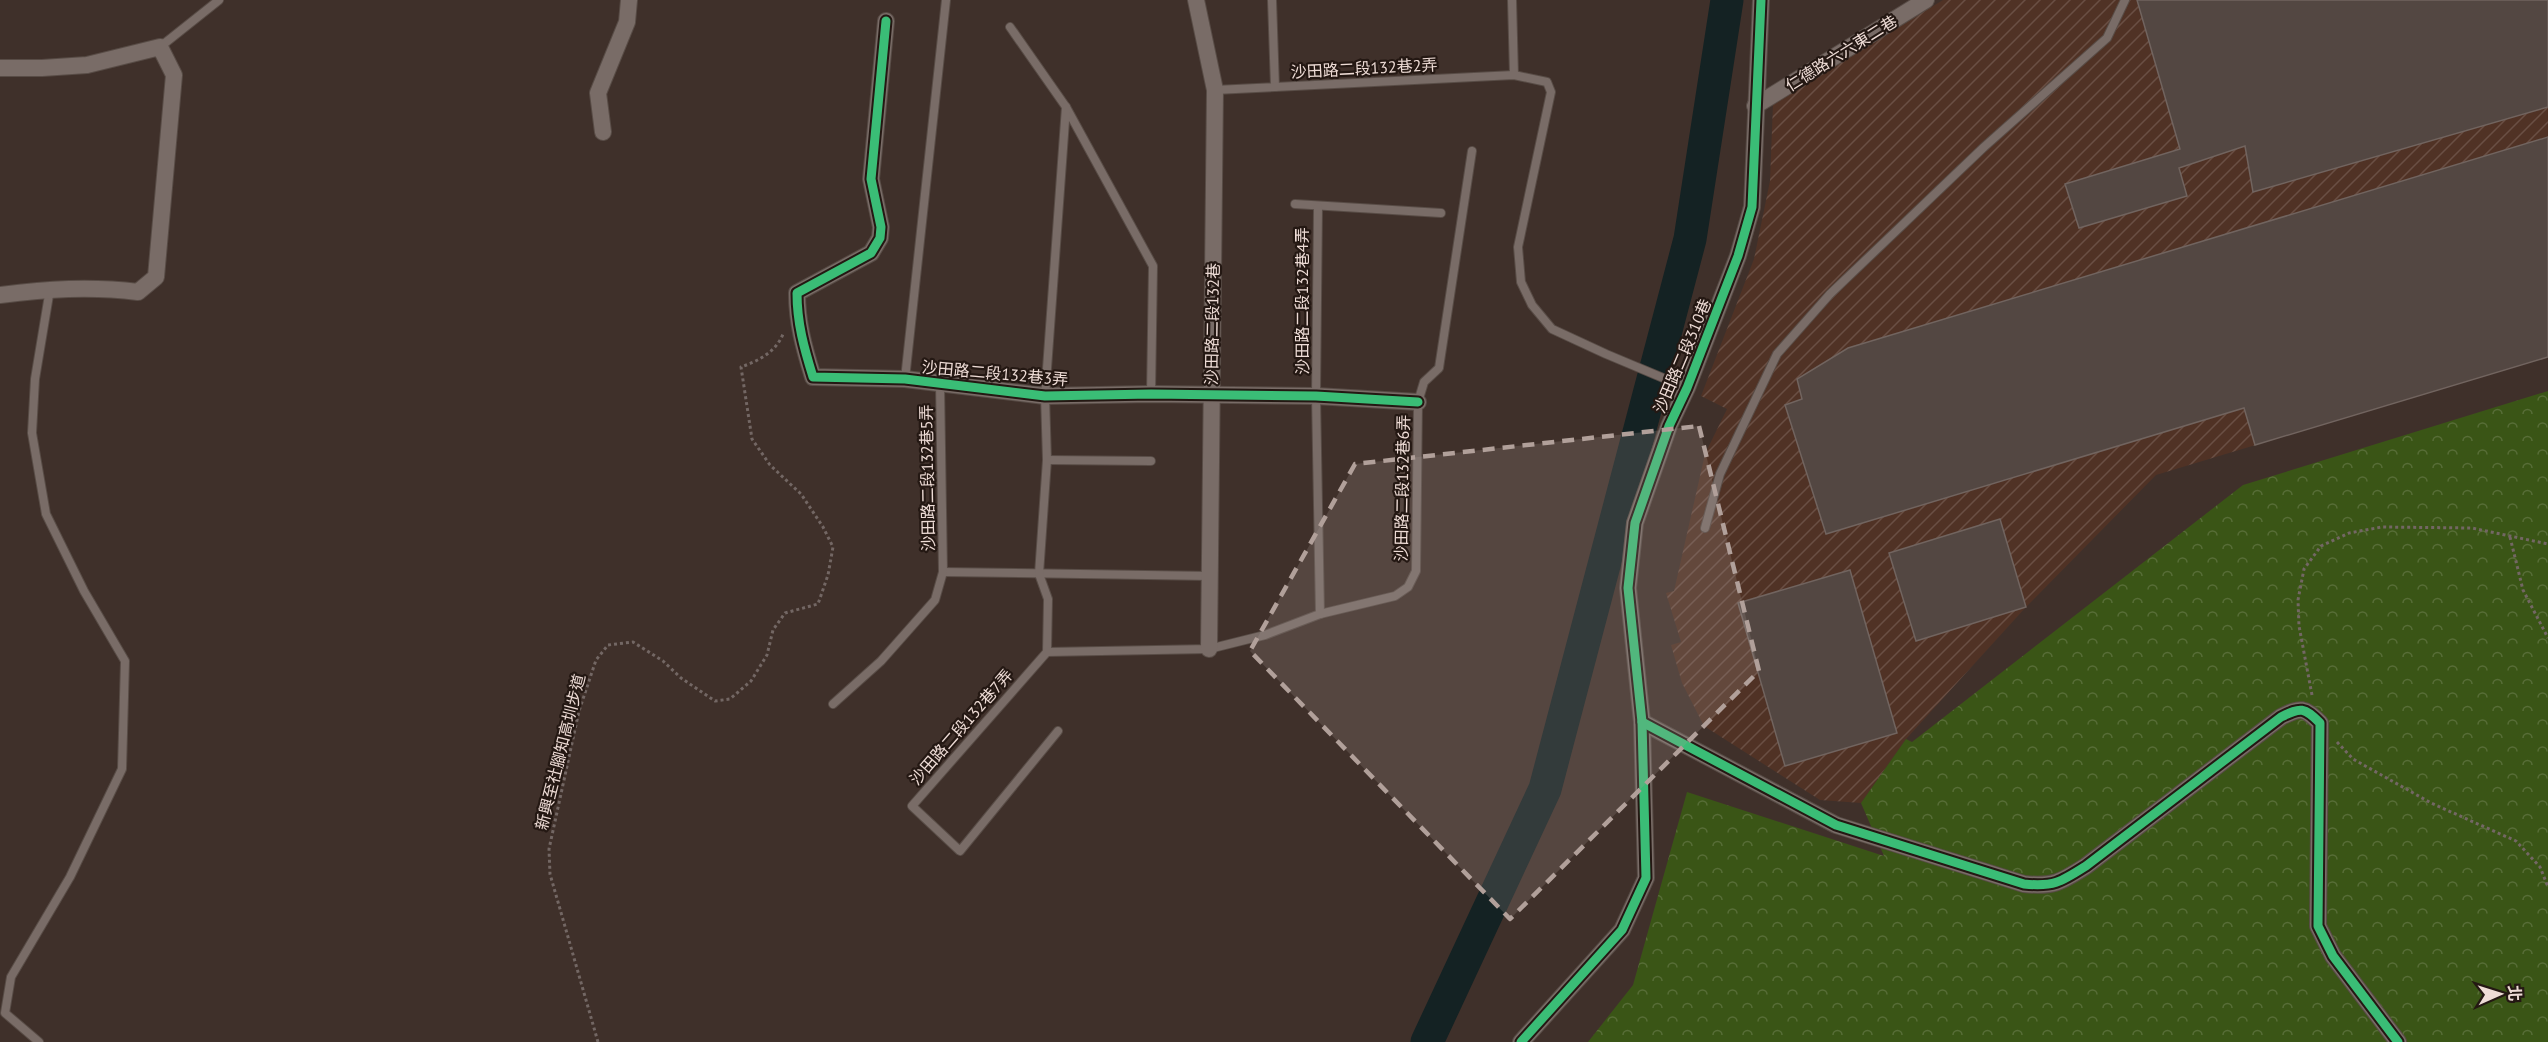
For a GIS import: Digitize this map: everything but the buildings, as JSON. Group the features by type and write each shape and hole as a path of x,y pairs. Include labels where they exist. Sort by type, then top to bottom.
{"street":[{"path":"603,132 598,93 627,22 629,0"},
{"name":"沙田路二段132巷","path":"1196,0 1215,90 1209,650"},
{"name":"沙田路二段310巷","path":"1521,1042 1622,930 1646,878 1642,722 1628,588 1635,523 1669,426 1687,388 1738,256 1752,207 1761,0"},
{"name":"仁德路六六東二巷","path":"1755,106 1926,0"},
{"name":"沙田路二段132巷3弄","path":"886,21 871,179 881,227 880,238 872,253 797,292 797,313 802,341 813,376 905,379 1045,396 1151,394 1316,396 1418,402"},
{"path":"0,68 42,69 87,65 160,47 174,75 156,277 138,292 100,287 51,288 0,295"},
{"path":"1642,722 1836,825 2024,884 2046,886 2060,883 2086,866 2281,717 2297,709 2308,711 2320,723 2318,926 2333,956 2398,1042"}],"lane":[{"path":"160,47 219,0"},
{"name":"沙田路二段132巷3弄","path":"905,379 946,0"},
{"path":"1272,0 1275,87"},
{"path":"1512,0 1514,75"},
{"path":"1705,528 1720,474 1777,354 1830,294 1984,147 2107,38 2125,0"},
{"path":"1010,27 1066,107 1153,266 1151,394"},
{"name":"沙田路二段132巷2弄","path":"1215,90 1514,75 1547,82 1551,92 1518,247 1521,282 1532,305 1552,329 1687,388"},
{"name":"沙田路二段132巷3弄","path":"1045,396 1066,107"},
{"path":"1418,402 1424,382 1439,368 1472,151"},
{"name":"沙田路二段132巷4弄","path":"1295,204 1442,213"},
{"name":"沙田路二段132巷4弄","path":"1316,396 1318,207"},
{"path":"39,1042 5,1013 11,977 70,877 122,769 125,661 84,591 46,514 32,433 35,379 51,288"},
{"name":"沙田路二段132巷5弄","path":"832,704 881,661 935,600 943,572 940,384"},
{"path":"1045,396 1047,459 1039,574 1048,599 1047,652 1209,650"},
{"path":"1316,396 1320,614"},
{"name":"沙田路二段132巷6弄","path":"1209,650 1265,634 1320,614 1395,596 1408,587 1416,571 1418,402"},
{"path":"1047,459 1151,462"},
{"name":"沙田路二段132巷5弄","path":"943,572 1211,576"},
{"name":"沙田路二段132巷7弄","path":"1047,652 912,806 960,851 1058,731"}],"path":[{"path":"2548,544 2472,528 2382,526 2349,533 2321,546 2304,569 2298,600 2299,626 2320,723 2353,759 2431,803 2517,841 2540,867 2548,887"},
{"path":"2510,537 2523,590 2548,638"}],"highlighted area":[{"path":"1699,426 1759,671 1510,919 1250,651 1355,464"}],"shaded area":[{"path":"1943,0 2548,0 2548,357 2156,475 2026,607 1906,739 1861,803 1820,800 1704,726 1682,683 1671,645 1681,642 1666,593 1674,591 1705,454 1727,409 1701,396 1754,259 1770,181 1773,104"}],"green space":[{"path":"2548,391 2548,1042 1588,1042 1633,985 1687,792 1884,856 1861,803 1906,739 1912,742 2243,485"}],"waterway":[{"path":"1427,1042 1545,789 1690,239 1727,0"}],"cycle path":[{"path":"1521,1042 1622,930 1646,878 1642,722 1628,588 1635,523 1669,426 1687,388 1738,256 1752,207 1761,0"},
{"path":"886,21 871,179 881,227 880,238 871,253 797,293 798,315 813,377 905,379 1045,396 1151,394 1316,396 1418,402"},
{"path":"1642,722 1836,825 2024,884 2043,885 2063,880 2086,866 2281,717 2293,711 2306,711 2320,723 2318,926 2333,956 2398,1042"}]}
